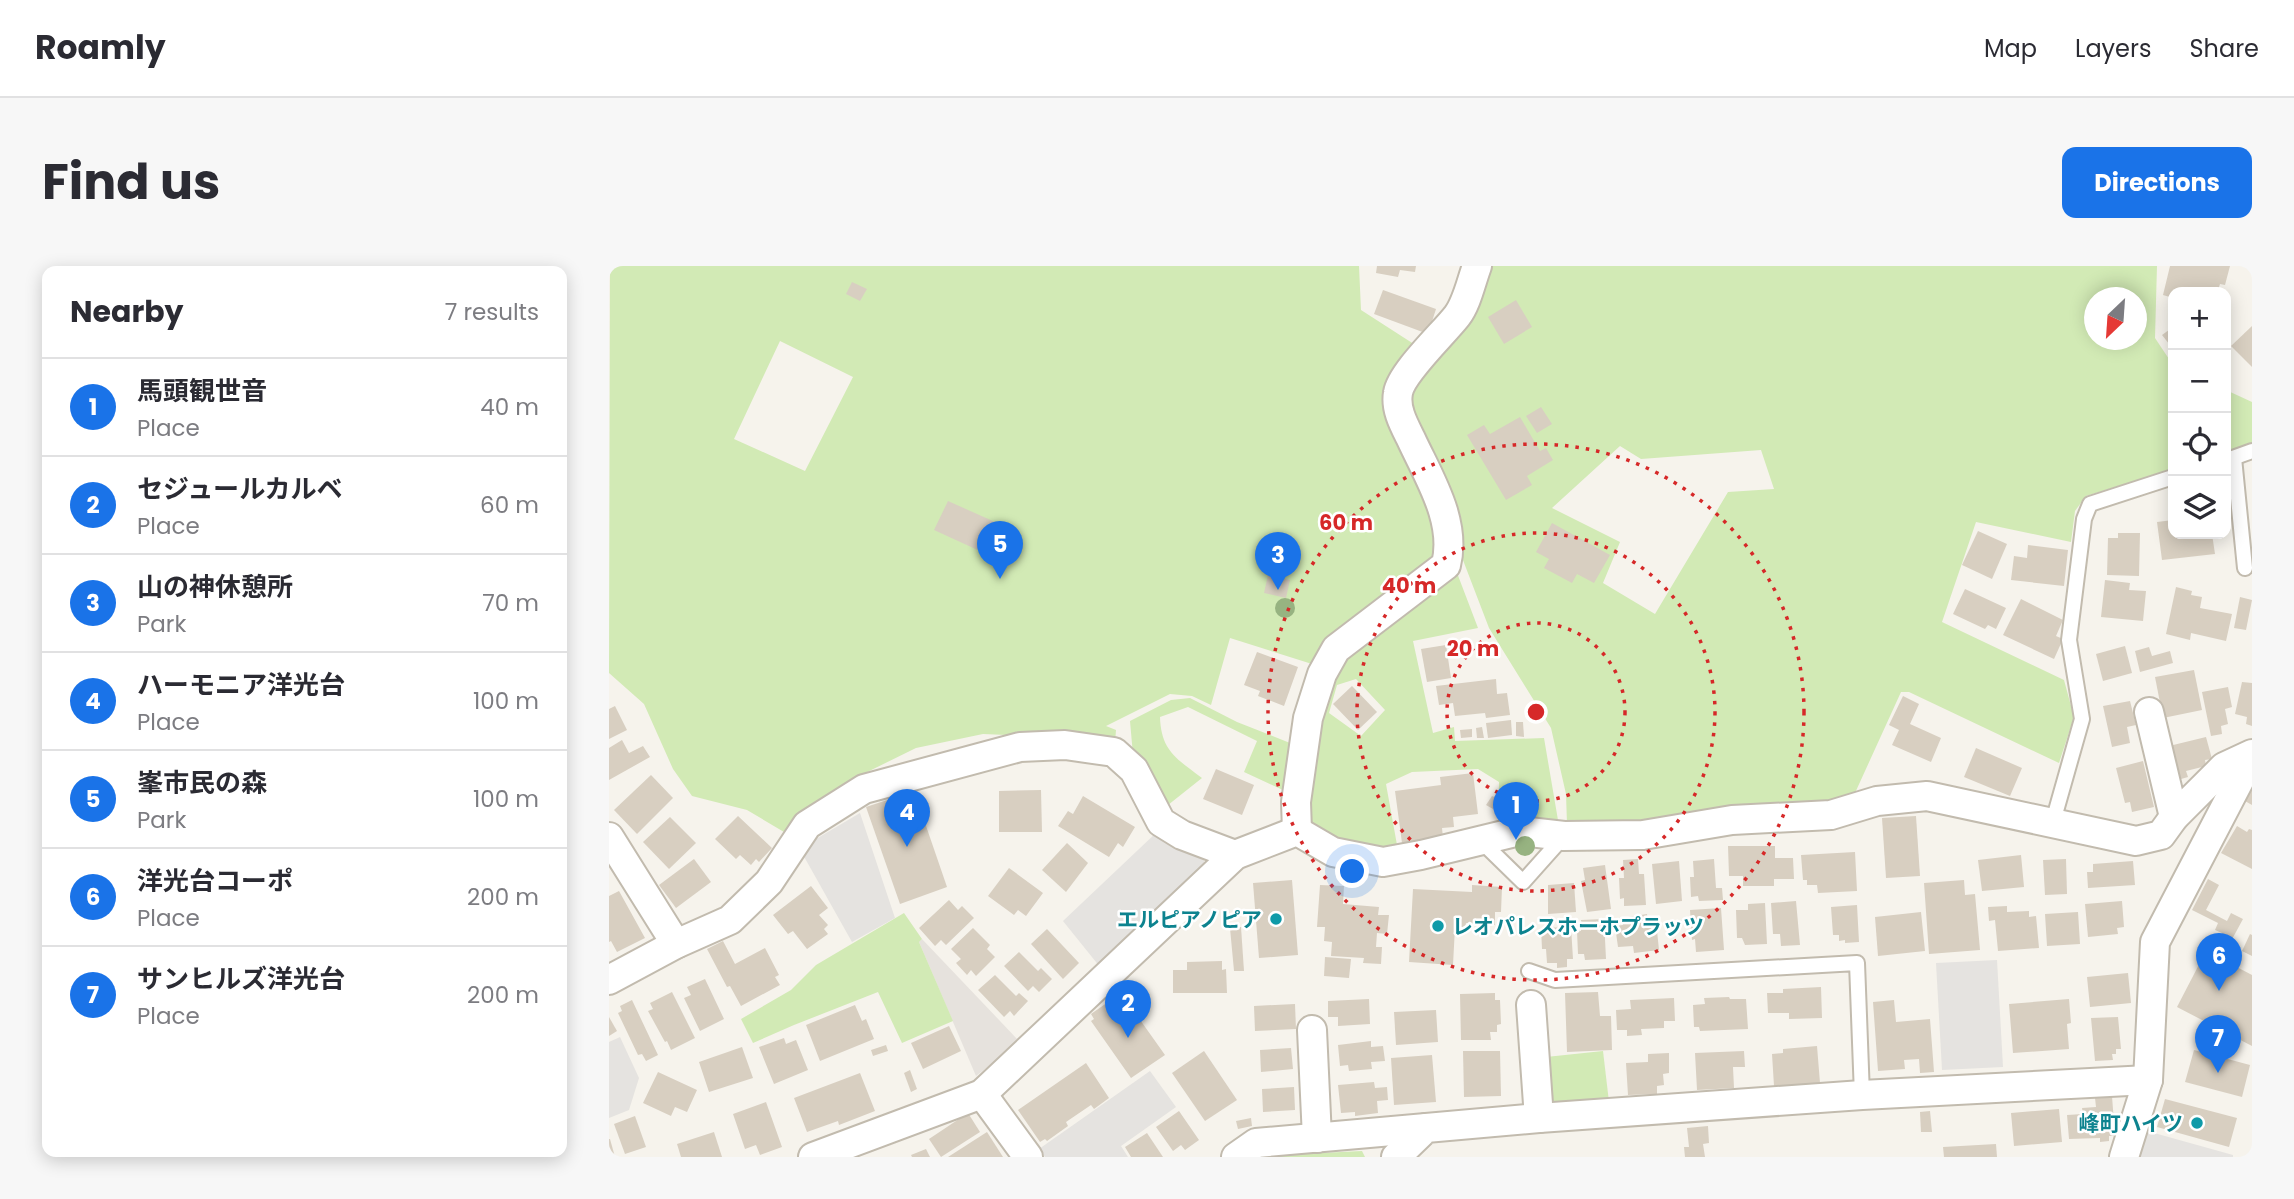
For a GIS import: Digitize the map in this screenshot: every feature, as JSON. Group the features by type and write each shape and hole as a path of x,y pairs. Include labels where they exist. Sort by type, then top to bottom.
{"street":[{"path":"1297,831 1296,802 1308,718 1327,665 1336,649 1446,565 1450,548 1448,527 1440,503 1400,416 1398,392 1411,370 1459,313 1477,266"},
{"path":"2149,712 2174,817"},
{"path":"609,980 676,944 730,920 769,882 807,825 864,789 1020,747 1065,745 1114,752 1135,770 1161,822 1182,835 1235,855"},
{"path":"1297,831 1333,852 1383,862 1520,831 1564,836 1643,835 1732,820 1832,815 1877,801 1927,796 2136,841 2161,835 2174,817 2224,767 2252,755"},
{"path":"2124,1157 2148,1080 2155,942 2252,755"},
{"path":"813,1157 982,1094 1235,855 1297,831"},
{"path":"609,837 676,944"},
{"path":"1531,1005 1539,1118"},
{"path":"1312,1030 1317,1138"},
{"path":"1236,1157 1256,1143 1539,1118 1862,1095 2148,1080"},
{"path":"982,1094 1028,1157"},
{"path":"1396,1157 1426,1128"}],"lane":[{"path":"2231,459 2252,452"},
{"path":"2231,466 2245,568"},
{"path":"2052,825 2082,719 2069,640 2084,519 2090,504 2168,479"},
{"path":"1479,839 1523,881 1564,836"},
{"path":"1529,971 1555,981 1857,963 1862,1095"}],"shaded area":[{"path":"860,813 895,918 852,942 802,853 811,842"},
{"path":"1157,832 1202,853 1205,865 1100,967 1063,921"},
{"path":"922,939 1020,1042 976,1076 919,942"},
{"path":"1997,960 2003,1067 1942,1070 1936,963"},
{"path":"620,1037 639,1078 629,1110 609,1118 609,1042"},
{"path":"1150,1071 1176,1107 1121,1146 1128,1157 1045,1157 1039,1149"},
{"path":"2147,1131 2233,1155 2233,1157 2140,1157"}],"green space":[{"path":"610,266 1359,266 1361,310 1420,348 1392,392 1443,538 1439,562 1312,664 1230,638 1211,705 1192,696 1170,694 1106,726 1116,730 1115,743 1098,739 983,734 916,748 855,778 784,832 747,810 692,796 673,769 644,704 609,673","holes":["780,341 853,377 805,471 734,439"]},
{"path":"1488,266 2157,266 2155,338 2168,358 2168,471 2086,496 2075,511 2071,542 1976,522 1942,622 2064,680 2074,717 2059,763 1909,692 1901,692 1855,793 1826,803 1729,806 1649,824 1567,824 1566,794 1551,728 1489,628 1407,414 1408,392","holes":["1620,446 1641,459 1761,450 1774,489 1728,492 1655,614 1603,583 1620,542 1552,508"]},
{"path":"2231,392 2252,402 2252,444 2231,450"},
{"path":"1454,565 1478,628 1413,641 1433,733 1454,727 1455,741 1544,738 1559,826 1498,826 1499,782 1478,769 1412,772 1386,784 1397,845 1369,850 1320,836 1303,819 1328,678 1342,657","holes":["1356,679 1385,710 1361,736 1329,713 1337,685"]},
{"path":"1190,698 1237,722 1290,743 1285,791 1244,772 1257,741 1188,707 1160,717 1161,729 1172,753 1202,778 1163,809 1133,755 1130,721 1171,700"},
{"path":"904,913 922,939 919,942 953,1021 902,1043 878,992 753,1043 741,1019 791,990 816,965"},
{"path":"1603,1051 1609,1102 1551,1108 1546,1057"},
{"path":"1362,1151 1365,1157 1258,1157 1260,1156"}],"building":[{"path":"1377,266 1416,266 1415,272 1400,270 1398,277 1376,273"},
{"path":"2170,266 2230,266 2225,285 2168,287 2168,296 2163,295"},
{"path":"852,282 867,289 860,301 846,294"},
{"path":"1383,290 1436,309 1428,334 1374,314"},
{"path":"1516,300 1532,327 1504,344 1488,317"},
{"path":"2252,326 2252,367 2231,346"},
{"path":"2168,331 2168,343 2162,335"},
{"path":"1541,407 1552,424 1537,433 1526,416"},
{"path":"1520,417 1540,451 1546,448 1553,460 1527,476 1532,485 1506,500 1467,435 1484,425 1490,434"},
{"path":"948,501 995,522 982,552 934,530"},
{"path":"2168,521 2168,539 2213,539 2215,554 2162,560 2157,522"},
{"path":"1552,523 1610,555 1594,583 1577,574 1572,583 1544,568 1549,559 1536,552"},
{"path":"1978,531 2007,544 1992,579 1962,565"},
{"path":"2118,533 2140,533 2139,576 2107,575 2108,538 2118,538"},
{"path":"2028,545 2068,550 2064,586 2011,580 2014,556 2027,558"},
{"path":"1268,575 1290,580 1286,598 1264,593"},
{"path":"2105,580 2130,583 2129,590 2146,591 2143,621 2101,617"},
{"path":"2176,587 2202,597 2200,608 2232,614 2226,641 2191,633 2190,640 2166,634"},
{"path":"1965,589 2006,608 1996,629 1988,625 1985,629 1953,614"},
{"path":"2240,597 2252,600 2246,630 2234,628"},
{"path":"2021,599 2063,620 2056,636 2063,639 2054,659 2003,635"},
{"path":"1446,645 1451,678 1427,682 1421,649"},
{"path":"2125,646 2132,673 2103,681 2096,654"},
{"path":"2149,647 2152,656 2170,651 2173,663 2140,672 2135,651"},
{"path":"1257,652 1298,667 1284,706 1258,696 1260,691 1244,685"},
{"path":"2194,670 2202,710 2163,718 2155,677"},
{"path":"1496,679 1497,694 1507,693 1510,715 1486,718 1485,713 1455,716 1453,703 1439,705 1436,686"},
{"path":"2242,682 2252,683 2252,726 2246,724 2247,717 2235,714"},
{"path":"1352,686 1377,712 1358,730 1333,704"},
{"path":"2228,687 2232,707 2225,709 2228,724 2221,726 2222,734 2211,736 2202,692"},
{"path":"1903,696 1919,704 1910,724 1941,738 1931,762 1892,745 1899,730 1889,725"},
{"path":"2130,701 2136,725 2127,727 2130,743 2112,747 2103,706"},
{"path":"615,706 627,730 609,739 609,709"},
{"path":"1511,720 1512,735 1488,738 1486,723"},
{"path":"1516,722 1523,722 1524,737 1516,736"},
{"path":"1482,727 1484,738 1477,738 1476,728"},
{"path":"1472,729 1472,737 1461,738 1460,730"},
{"path":"2206,737 2212,759 2205,760 2206,766 2186,771 2188,777 2174,781 2165,747"},
{"path":"622,740 629,753 643,746 650,757 609,780 609,748"},
{"path":"1976,748 2022,768 2010,796 1964,777"},
{"path":"2143,761 2154,807 2132,812 2130,802 2125,803 2116,768"},
{"path":"1216,769 1254,785 1242,815 1203,799"},
{"path":"1473,773 1478,814 1453,817 1454,827 1442,828 1443,838 1402,843 1395,791 1441,785 1440,777"},
{"path":"651,775 673,798 637,834 614,810"},
{"path":"2252,786 2252,805 2245,801"},
{"path":"1041,790 1042,832 999,832 999,791"},
{"path":"914,791 947,887 900,904 866,807"},
{"path":"1083,796 1135,827 1123,847 1118,843 1109,857 1058,826 1068,811 1073,814"},
{"path":"1492,796 1499,799 1493,809 1486,805"},
{"path":"738,816 772,848 759,862 756,859 751,865 740,855 736,859 715,839"},
{"path":"1916,816 1920,876 1886,878 1882,818"},
{"path":"670,817 696,843 669,869 643,842"},
{"path":"2237,826 2247,832 2252,830 2252,869 2221,853"},
{"path":"1067,843 1088,863 1066,892 1042,870"},
{"path":"1728,846 1775,846 1775,858 1793,858 1794,879 1774,879 1774,886 1743,886 1743,876 1729,876"},
{"path":"1855,852 1857,891 1818,893 1817,885 1807,885 1807,880 1803,880 1801,855"},
{"path":"2021,855 2024,887 1982,891 1978,860"},
{"path":"694,859 711,882 676,908 659,885"},
{"path":"1638,859 1639,874 1644,874 1646,905 1624,906 1624,898 1620,899 1619,878 1624,878 1623,860"},
{"path":"1714,859 1716,888 1722,888 1723,900 1699,901 1698,896 1691,897 1690,877 1694,877 1693,861"},
{"path":"2066,859 2067,894 2045,895 2043,860"},
{"path":"1679,861 1682,901 1656,904 1652,864"},
{"path":"2133,861 2135,885 2088,888 2087,872 2093,872 2093,864"},
{"path":"1605,865 1611,909 1587,912 1581,881 1585,880 1583,868"},
{"path":"1009,868 1043,893 1026,916 1018,910 1014,915 988,896"},
{"path":"2208,879 2219,885 2206,910 2227,921 2231,913 2243,919 2230,943 2219,938 2222,933 2215,930 2218,923 2192,910"},
{"name":"エルピアノピア","path":"1292,880 1298,955 1259,958 1253,883"},
{"path":"1964,880 1965,895 1975,894 1980,950 1929,954 1924,883"},
{"path":"1574,883 1576,912 1548,914 1548,885"},
{"path":"1320,885 1344,886 1343,904 1379,907 1378,915 1389,915 1387,934 1377,933 1376,947 1382,947 1381,964 1363,963 1364,958 1331,956 1332,942 1324,941 1325,927 1317,927"},
{"name":"レオパレスホーホプラッツ","path":"1472,885 1502,887 1501,912 1495,912 1495,925 1466,923 1465,928 1455,927 1453,965 1409,962 1413,889 1472,892"},
{"path":"811,886 828,908 819,915 828,925 824,929 828,934 807,949 793,931 788,934 773,915"},
{"path":"619,891 645,938 617,952 611,941 609,942 609,896"},
{"path":"949,900 958,910 962,906 974,918 946,945 941,940 935,946 919,928"},
{"path":"1796,901 1800,945 1781,946 1780,934 1773,934 1771,903"},
{"path":"2122,901 2124,927 2117,928 2118,934 2088,937 2085,904"},
{"path":"1765,903 1767,944 1745,945 1742,938 1737,938 1736,910 1748,910 1748,904"},
{"path":"1857,905 1859,942 1839,941 1839,935 1833,935 1831,907"},
{"path":"2007,906 2007,912 2029,911 2029,917 2036,916 2039,948 1998,951 1995,920 1989,921 1988,907"},
{"path":"1721,908 1724,950 1696,952 1695,939 1692,940 1690,910"},
{"path":"1921,912 1925,951 1878,956 1875,917"},
{"path":"2078,912 2080,944 2047,946 2045,914"},
{"path":"1647,914 1648,922 1656,921 1659,950 1634,953 1633,946 1618,947 1615,926 1623,925 1622,918"},
{"path":"1604,919 1606,959 1585,960 1584,954 1578,954 1577,931 1581,931 1581,920"},
{"path":"1241,927 1244,971 1234,971 1230,928"},
{"path":"1571,927 1573,959 1567,959 1567,967 1557,968 1557,963 1547,963 1546,949 1542,949 1541,928"},
{"path":"973,928 990,945 987,949 995,957 976,976 971,970 967,975 956,963 961,959 951,949"},
{"path":"1047,929 1079,963 1063,979 1031,944"},
{"path":"2250,934 2252,935 2252,956 2242,951"},
{"path":"723,941 735,964 765,948 779,975 775,977 780,985 741,1006 730,986 727,987 707,949"},
{"path":"2206,951 2252,975 2252,1046 2177,1007"},
{"path":"1019,952 1038,971 1041,968 1052,979 1039,992 1033,986 1028,991 1004,966"},
{"path":"1325,957 1351,959 1349,978 1324,976"},
{"path":"1222,961 1222,970 1226,969 1227,993 1173,993 1173,970 1187,970 1187,962"},
{"path":"2128,973 2131,1003 2090,1007 2087,977"},
{"path":"995,975 1016,996 1019,993 1028,1001 1014,1016 1010,1011 1004,1017 978,990"},
{"path":"705,979 724,1019 700,1031 684,998 691,995 687,987"},
{"path":"1821,987 1822,1018 1789,1019 1789,1013 1768,1013 1767,993 1783,993 1783,989"},
{"path":"672,992 695,1038 671,1050 648,1011 653,1009 650,1003"},
{"path":"1598,992 1600,1016 1611,1016 1612,1050 1567,1052 1565,993"},
{"path":"1121,993 1165,1055 1131,1078 1091,1021 1094,1019 1091,1014"},
{"path":"1495,993 1495,1000 1500,1000 1501,1024 1497,1025 1497,1032 1490,1032 1491,1040 1461,1040 1460,994"},
{"path":"1674,998 1675,1021 1664,1021 1664,1028 1641,1029 1642,1035 1627,1036 1627,1030 1617,1030 1616,1010 1631,1009 1630,1000"},
{"path":"1704,998 1746,999 1748,1029 1700,1031 1699,1027 1694,1027 1693,1005 1705,1004"},
{"path":"1369,999 1370,1024 1338,1026 1338,1017 1328,1017 1328,1001"},
{"path":"2069,999 2069,1049 2013,1053 2009,1004"},
{"path":"632,1000 658,1055 646,1061 642,1054 638,1055 618,1013 622,1011 620,1006"},
{"path":"1894,1000 1896,1022 1930,1019 1934,1072 1920,1073 1919,1059 1904,1060 1905,1069 1878,1071 1873,1002"},
{"path":"1295,1004 1296,1029 1255,1031 1254,1006"},
{"path":"855,1005 862,1021 866,1019 874,1039 820,1061 806,1025"},
{"path":"1436,1010 1438,1042 1396,1045 1394,1012"},
{"path":"609,1017 617,1031 609,1036"},
{"path":"2118,1017 2121,1049 2116,1049 2116,1054 2112,1054 2113,1060 2095,1061 2091,1018"},
{"path":"949,1026 961,1051 923,1069 911,1043"},
{"path":"784,1038 786,1044 796,1040 808,1070 774,1084 759,1047"},
{"path":"1371,1041 1371,1047 1383,1046 1385,1061 1371,1062 1372,1069 1349,1071 1348,1065 1340,1066 1338,1045"},
{"path":"886,1045 888,1051 873,1056 871,1050"},
{"path":"1817,1046 1820,1083 1774,1086 1772,1054 1783,1053 1783,1049"},
{"path":"742,1047 753,1078 709,1092 699,1062"},
{"path":"1291,1048 1293,1069 1261,1072 1260,1050"},
{"path":"2194,1050 2250,1065 2242,1097 2185,1082"},
{"path":"1204,1051 1237,1100 1205,1121 1172,1073"},
{"path":"1463,1051 1500,1051 1501,1096 1464,1097"},
{"path":"1744,1051 1745,1067 1733,1067 1734,1088 1697,1090 1695,1053"},
{"path":"1669,1053 1669,1073 1663,1074 1664,1085 1657,1086 1657,1094 1628,1095 1626,1063 1648,1062 1648,1054"},
{"path":"1432,1055 1436,1102 1394,1105 1391,1058"},
{"path":"1086,1063 1109,1098 1094,1109 1091,1105 1066,1122 1068,1126 1047,1141 1045,1139 1040,1142 1018,1110"},
{"path":"910,1070 917,1089 911,1092 904,1073"},
{"path":"658,1072 697,1090 687,1112 675,1107 671,1116 643,1103"},
{"path":"860,1073 875,1111 839,1125 838,1121 807,1132 794,1098"},
{"path":"1374,1082 1375,1088 1387,1087 1388,1100 1377,1101 1378,1113 1355,1116 1355,1112 1341,1113 1338,1085"},
{"path":"1294,1087 1295,1110 1263,1112 1262,1089"},
{"path":"2112,1096 2115,1136 2109,1136 2109,1141 2100,1142 2100,1138 2069,1139 2067,1115 2083,1114 2082,1108 2096,1107 2095,1098"},
{"name":"峰町ハイツ","path":"2165,1099 2237,1118 2229,1147 2157,1127"},
{"path":"766,1102 782,1147 760,1155 756,1145 745,1149 733,1114"},
{"path":"2059,1109 2062,1142 2014,1146 2011,1113"},
{"path":"1179,1111 1199,1140 1185,1150 1181,1145 1173,1151 1156,1127"},
{"path":"1930,1111 1932,1132 1921,1132 1920,1112"},
{"path":"968,1113 980,1132 941,1157 929,1139"},
{"path":"635,1116 646,1147 625,1154 614,1124"},
{"path":"1251,1118 1252,1126 1238,1129 1236,1121"},
{"path":"1708,1126 1709,1143 1703,1144 1705,1157 1685,1157 1684,1147 1689,1147 1687,1128"},
{"path":"714,1132 722,1157 681,1157 677,1144"},
{"path":"987,1132 1003,1157 948,1157"},
{"path":"1147,1133 1163,1157 1131,1157 1125,1147"},
{"path":"610,1139 615,1157 609,1157"},
{"path":"1996,1144 1997,1157 1944,1157 1943,1147"},
{"path":"926,1149 930,1157 911,1155"}],"place":[{"name":"峯市民の森","path":"1000,579"},
{"name":"山の神休憩所","path":"1278,590"},
{"name":"馬頭観世音","path":"1516,840"},
{"name":"ハーモニア洋光台","path":"907,847"},
{"name":"エルピアノピア","path":"1276,919"},
{"name":"レオパレスホーホプラッツ","path":"1438,926"},
{"name":"洋光台コーポ","path":"2219,991"},
{"name":"セジュールカルベ","path":"1128,1038"},
{"name":"サンヒルズ洋光台","path":"2218,1073"},
{"name":"峰町ハイツ","path":"2197,1123"}]}
